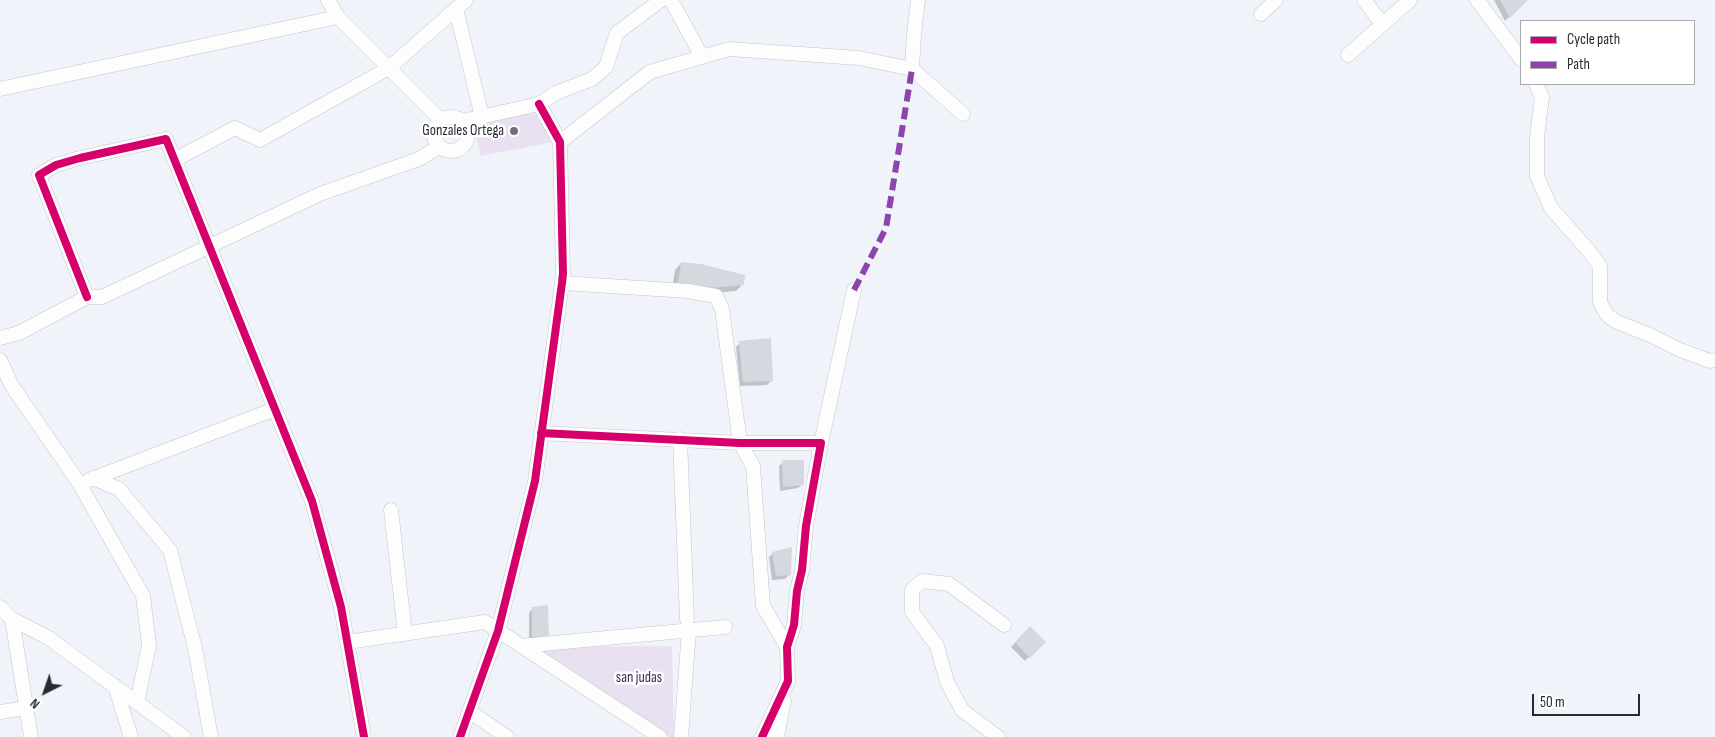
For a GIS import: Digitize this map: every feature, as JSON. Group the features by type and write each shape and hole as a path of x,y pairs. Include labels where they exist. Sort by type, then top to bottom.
{"street":[{"path":"328,0 338,17 440,120"},
{"path":"462,121 539,104 556,93 592,80 606,67 617,34 661,0"},
{"path":"671,0 702,57"},
{"path":"912,69 918,0"},
{"path":"1261,14 1276,0"},
{"path":"1364,0 1382,24"},
{"path":"1348,55 1410,0"},
{"path":"1478,0 1520,58"},
{"path":"461,4 482,117"},
{"path":"174,160 235,128 260,140 389,68 461,4"},
{"path":"0,89 338,17"},
{"path":"560,142 650,72 729,49 860,58 912,69 963,114"},
{"path":"1536,85 1542,97 1537,137 1536,176 1552,208 1600,266 1600,302 1607,314 1617,322 1650,335 1680,350 1715,360"},
{"path":"460,737 498,631 535,481 562,283 560,142 539,104"},
{"path":"456,117 466,127 468,133 467,140 459,150 445,151 435,142 434,128 440,120 456,117"},
{"path":"87,297 39,174 56,165 80,158 166,139 312,501 341,608 364,737"},
{"path":"1,338 20,333 87,297 102,297 320,194 419,159 439,147"},
{"path":"562,283 688,291 716,296 722,309 740,443 753,466 763,606 787,647"},
{"path":"777,737 788,681 787,647 794,625 806,526 821,443 854,290"},
{"path":"0,360 12,386 79,483 143,596 149,645 140,705"},
{"path":"79,483 275,409"},
{"path":"541,433 740,443 821,443"},
{"path":"680,439 688,625 681,737"},
{"path":"93,478 119,489 170,550 195,648 210,737"},
{"path":"391,510 405,634"},
{"path":"998,737 962,710 947,682 937,646 912,612 912,590 922,581 949,584 1004,625"},
{"path":"0,607 12,619 47,637 184,737"},
{"path":"12,619 31,737"},
{"path":"347,642 485,622 660,737"},
{"path":"522,646 688,625 725,627"},
{"path":"762,737 788,681"},
{"path":"115,686 131,737"},
{"path":"0,712 26,708"},
{"path":"470,711 507,737"}],"green space":[{"name":"Gonzales Ortega","path":"543,112 559,141 480,156 474,120"},
{"name":"san judas","path":"672,646 674,737 670,737 632,711 525,647"}],"building":[{"path":"1500,0 1528,0 1510,18"},
{"path":"681,262 701,264 745,275 744,285 697,289 678,284"},
{"path":"771,338 773,381 743,382 739,341"},
{"path":"782,460 804,460 804,485 783,487"},
{"path":"792,547 791,575 776,576 772,552"},
{"path":"548,605 549,638 532,637 532,607"},
{"path":"1030,626 1046,642 1030,658 1015,642"}],"marked path":[{"path":"854,290 886,228 912,69"}],"cycle path":[{"path":"460,737 498,631 535,481 562,283 560,142 539,104"},
{"path":"87,297 39,175 56,165 80,158 166,139 312,501 341,607 364,737"},
{"path":"541,433 740,443 821,443 806,526 794,625 787,647 788,681 762,737"}],"place":[{"name":"Gonzales Ortega","path":"514,131"}]}
